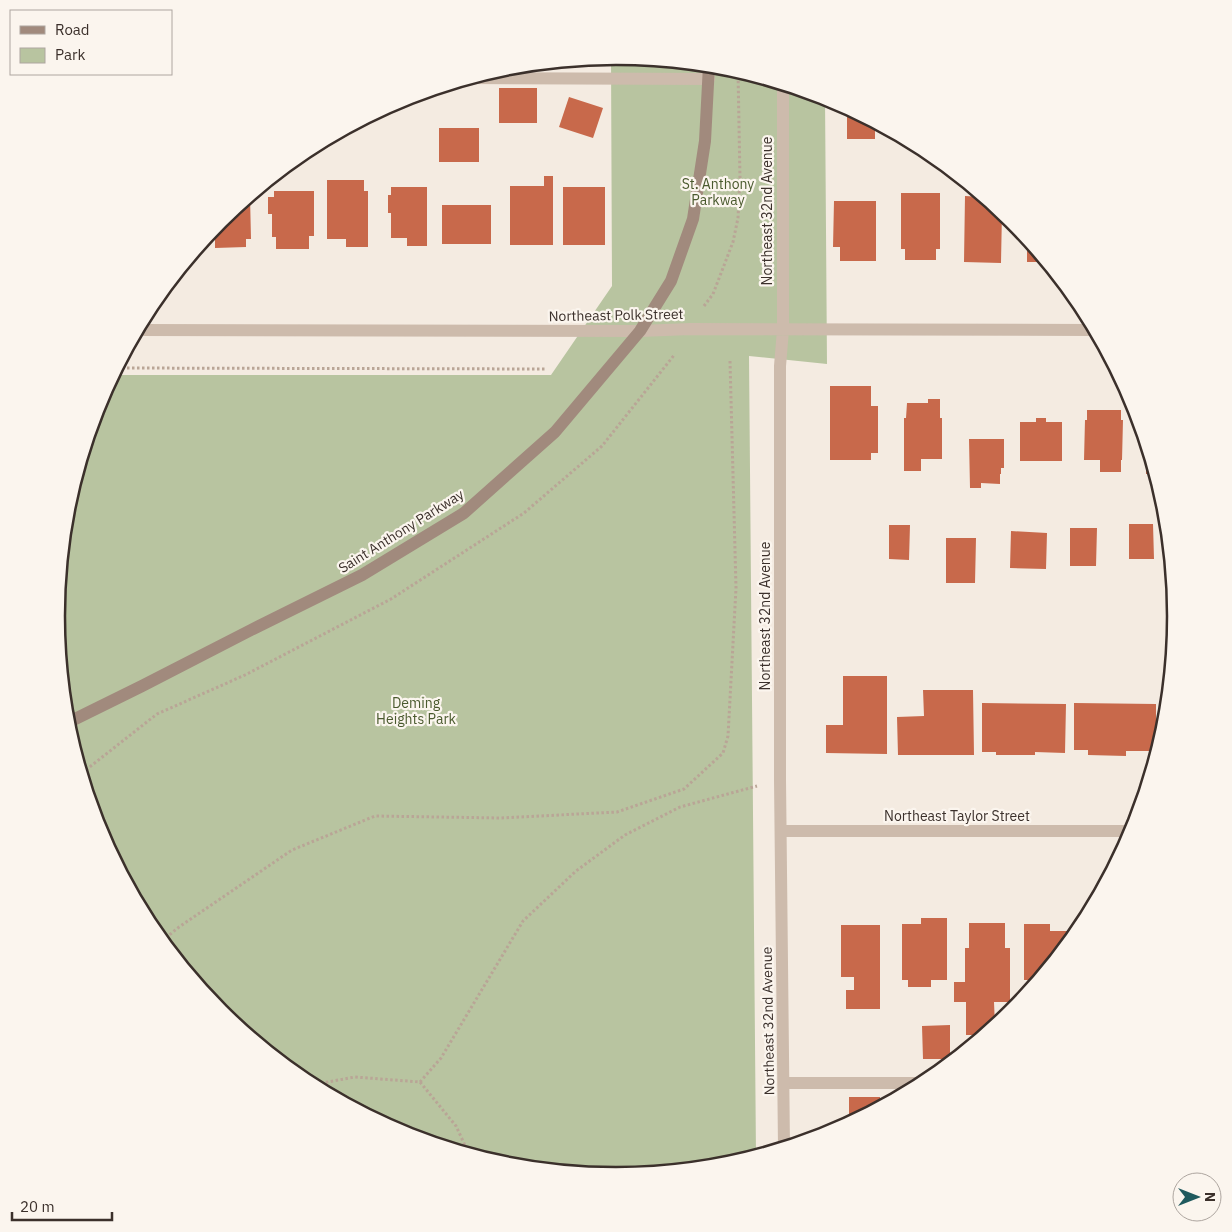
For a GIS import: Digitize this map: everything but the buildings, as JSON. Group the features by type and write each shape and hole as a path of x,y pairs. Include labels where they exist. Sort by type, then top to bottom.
{"street":[{"name":"Saint Anthony Parkway","path":"75,719 362,576 464,513 555,432 640,331 671,280 693,219 705,141 709,74"},
{"path":"499,78 709,79"},
{"name":"Northeast 32nd Avenue","path":"782,91 783,330 780,366 780,780 784,1141"},
{"name":"Northeast Polk Street","path":"145,330 1086,330"},
{"name":"Northeast Taylor Street","path":"781,831 1123,831"},
{"path":"784,1084 907,1083"}],"path":[{"path":"706,302 713,294 733,242 738,218 740,179 738,79"},
{"path":"168,936 292,850 375,816 501,818 617,812 684,788 723,753 728,736 736,588 730,361"},
{"path":"124,368 547,369"},
{"path":"420,1082 440,1058 523,921 576,871 625,835 680,807 780,780"},
{"path":"324,1083 355,1077 420,1082 456,1126 465,1146"}],"green space":[{"name":"Deming Heights Park","path":"611,65 652,66 723,76 793,94 825,106 827,364 749,356 756,1149 688,1162 616,1167 580,1166 509,1156 439,1138 405,1125 340,1093 310,1074 281,1053 226,1006 179,951 158,922 122,860 107,827 94,793 76,723 66,652 65,616 70,544 84,473 94,439 121,375 551,375 612,286"}],"park label":[{"name":"St. Anthony Parkway","path":"718,192"}]}
